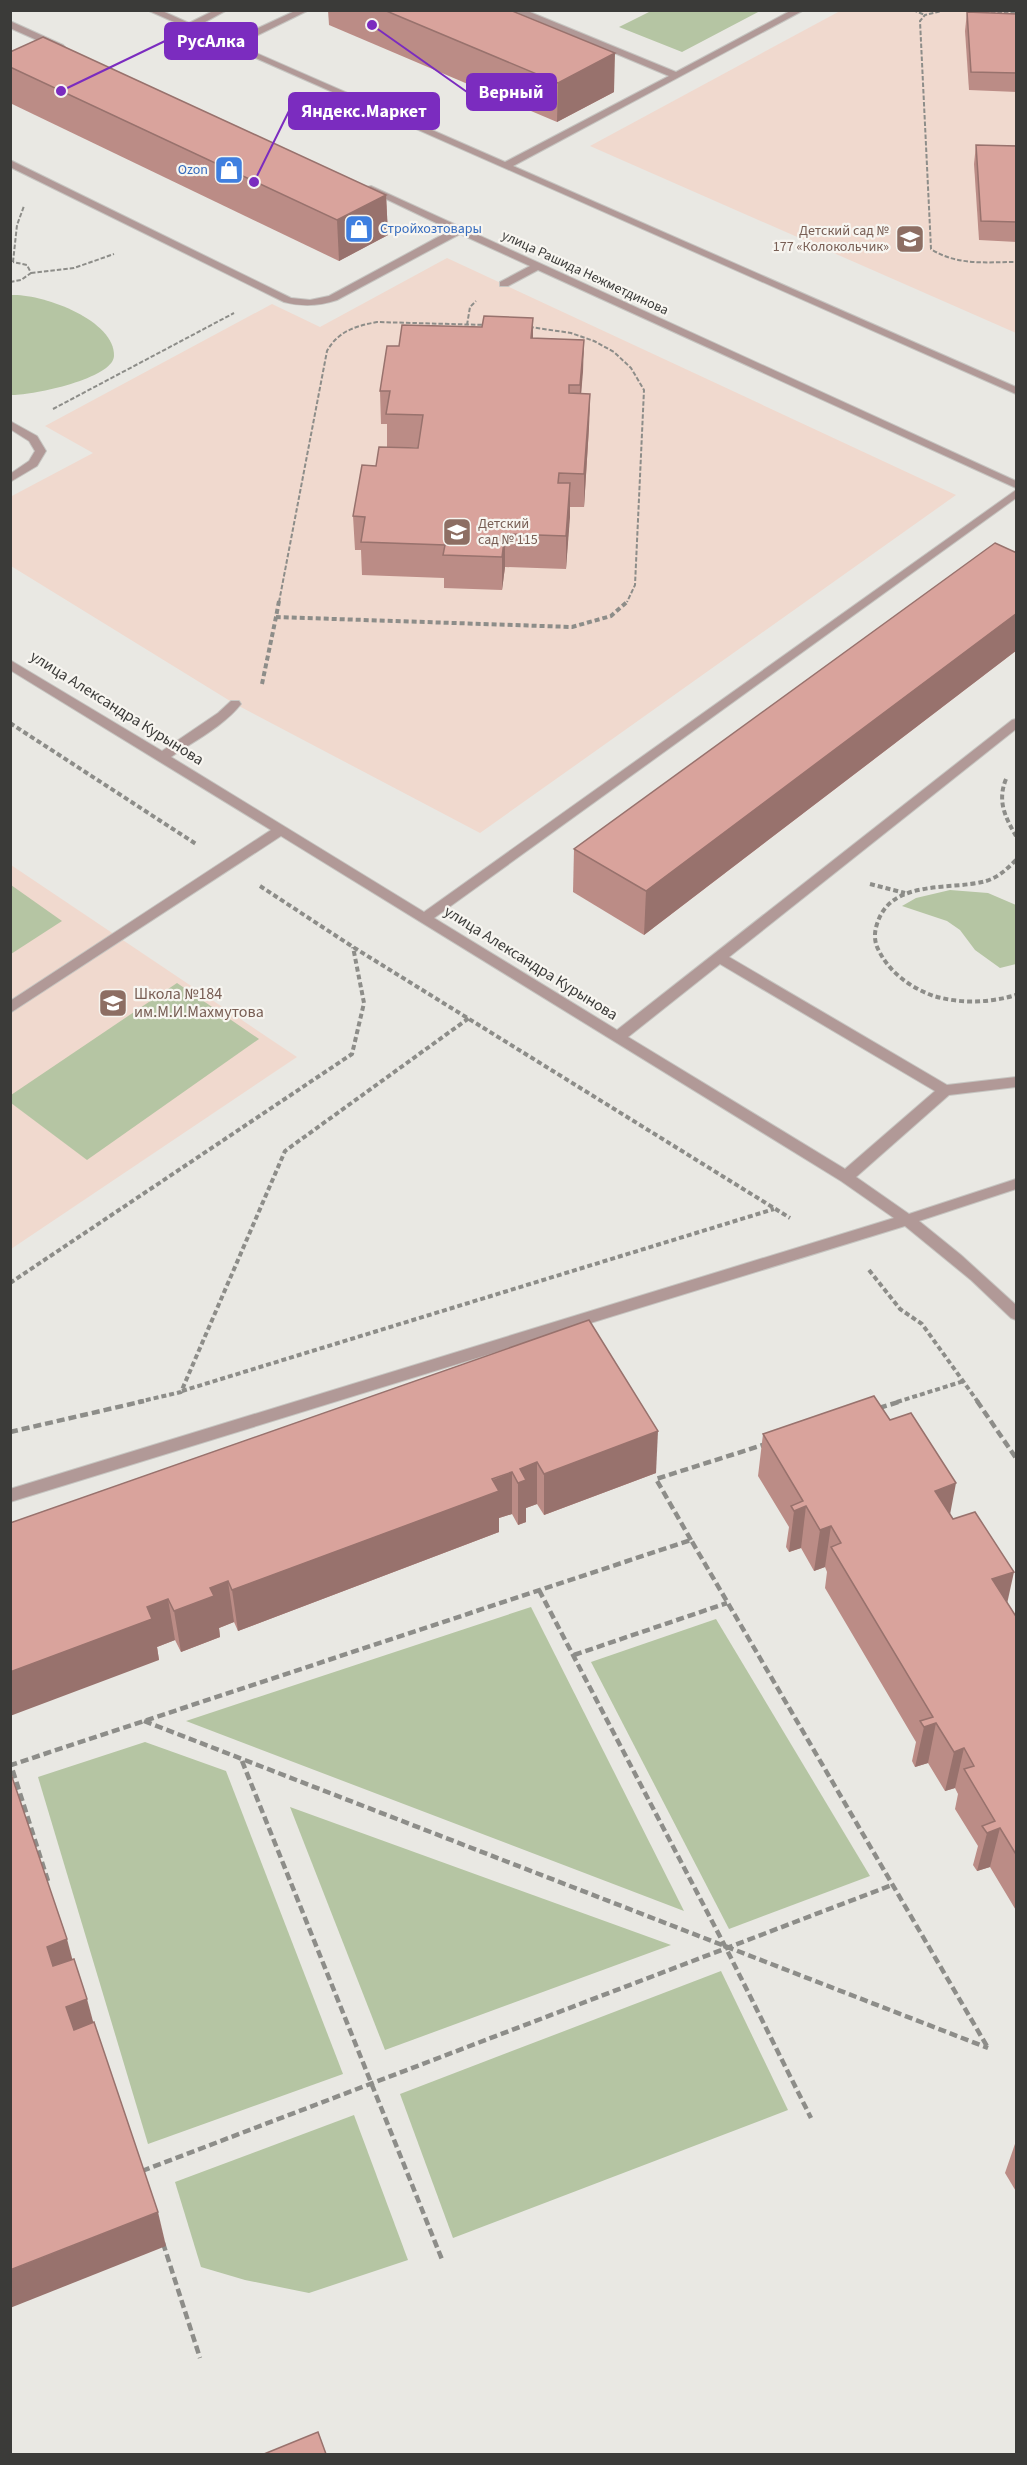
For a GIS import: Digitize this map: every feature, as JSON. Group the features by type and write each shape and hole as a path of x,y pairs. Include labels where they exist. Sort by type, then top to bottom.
{"street":[{"path":"151,10 1017,391"},
{"path":"188,27 223,10"},
{"path":"230,45 305,10"},
{"path":"516,10 677,76"},
{"path":"506,166 800,10"},
{"path":"10,24 72,52"},
{"path":"10,164 299,303 321,302 333,298 459,230"},
{"name":"улица Рашида Нежметдинова","path":"354,182 1017,485"},
{"path":"504,284 537,266"},
{"path":"10,479 29,468 37,461 41,452 40,445 34,437 14,426"},
{"path":"424,918 1017,493"},
{"name":"улица Александра Курынова","path":"10,664 846,1178 907,1219 977,1276 1017,1314"},
{"path":"162,757 222,716 235,704"},
{"path":"618,1037 1017,723"},
{"path":"10,1008 281,830"},
{"path":"719,957 945,1090"},
{"path":"846,1178 945,1090 1017,1082"},
{"path":"10,1496 830,1245 1017,1184"}],"path":[{"path":"913,10 925,15 946,10"},
{"path":"952,10 1017,13"},
{"path":"925,15 920,21 931,249 943,257 955,260 1017,262"},
{"path":"31,273 27,265 12,262 21,212 36,189 46,181"},
{"path":"10,282 21,280 31,273 63,271 101,260 130,243 142,228"},
{"path":"14,426 272,292"},
{"path":"235,704 245,705 260,689 327,351 333,339 345,331 377,322 540,327 578,335 605,346 623,357 636,372 644,390 635,585 631,598 621,610 606,619 572,627 276,617"},
{"path":"10,723 353,946 775,1209 870,1271 900,1309 930,1332 1017,1458"},
{"path":"1009,773 1001,787 1000,803 1005,819 1017,836"},
{"path":"1017,860 999,877 974,885 935,887 905,893 890,903 880,916 875,931 876,946 883,961 895,975 912,987 932,996 956,1001 979,1002 1001,1000 1017,994"},
{"path":"10,1283 352,1054 364,1003 353,946"},
{"path":"182,1392 285,1151 469,1018"},
{"path":"10,1432 182,1392 775,1209"},
{"path":"873,1410 964,1381"},
{"path":"143,1721 988,2048 656,1479 770,1443"},
{"path":"50,1890 11,1765 691,1540"},
{"path":"539,1590 726,1948 811,2118"},
{"path":"574,1655 728,1603"},
{"path":"241,1760 443,2262"},
{"path":"140,2172 892,1885"},
{"path":"137,2161 144,2183"},
{"path":"161,2238 200,2358"}],"shaded area":[{"name":"Детский сад № 177 «Колокольчик»","path":"840,11 1016,11 1016,333 590,146"},
{"name":"Детский сад № 115","path":"447,258 956,495 480,833 235,704 11,566 10,497 93,453 45,426 272,304 320,327"},
{"name":"Школа №184 им.М.И.Махмутова","path":"11,865 297,1057 11,1249"}],"green space":[{"path":"651,11 760,11 682,52 619,27"},
{"path":"11,295 39,298 74,311 89,320 111,343 114,356 110,364 100,372 69,385 35,393 11,395"},
{"path":"11,885 62,921 11,954"},
{"path":"950,890 988,893 1016,905 1016,964 1000,968 975,950 960,930 947,921 902,906 916,898"},
{"path":"177,983 259,1039 87,1160 11,1103 11,1095"},
{"path":"531,1607 684,1911 186,1721"},
{"path":"716,1619 870,1876 729,1929 591,1662"},
{"path":"145,1742 226,1771 343,2074 148,2144 38,1777"},
{"path":"290,1807 671,1945 385,2050"},
{"path":"721,1971 788,2110 453,2238 400,2094"},
{"path":"354,2115 408,2260 309,2293 245,2280 201,2267 175,2182"}],"building":[{"path":"384,10 510,10 615,53 558,83"},
{"path":"967,12 1017,14 1017,73 971,72"},
{"path":"43,37 386,195 337,220 10,67 10,52"},
{"path":"976,145 1017,146 1017,222 981,221"},
{"path":"484,316 533,318 531,338 584,340 580,385 569,385 569,393 590,394 584,474 559,473 558,483 570,483 566,536 505,534 502,557 443,555 445,545 361,542 365,517 353,516 362,465 376,466 379,447 418,448 423,415 386,414 390,391 380,391 387,346 399,346 402,325 482,327"},
{"path":"995,543 1017,553 1017,613 646,891 574,849"},
{"path":"589,1320 658,1431 544,1474 537,1462 520,1469 526,1480 518,1483 512,1472 492,1479 499,1491 232,1590 228,1581 210,1588 214,1596 174,1611 168,1599 147,1607 152,1619 10,1672 10,1523"},
{"path":"874,1396 890,1420 911,1413 956,1483 935,1491 953,1519 975,1512 1014,1572 992,1579 1017,1618 1017,1856 1000,1828 987,1833 982,1826 995,1821 964,1769 974,1766 964,1748 954,1752 936,1723 924,1727 920,1721 933,1717 831,1547 841,1543 831,1526 820,1530 806,1506 794,1511 791,1506 803,1501 763,1434"},
{"path":"10,1771 67,1939 47,1947 53,1966 74,1959 87,1999 66,2007 74,2030 94,2022 158,2212 10,2270"},
{"path":"318,2432 326,2454 264,2454"}],"place":[{"name":"Верный","path":"372,25"},
{"name":"РусАлка","path":"61,91"},
{"name":"Ozon","path":"229,170"},
{"name":"Яндекс.Маркет","path":"254,182"},
{"name":"Стройхозтовары","path":"359,229"},
{"name":"Детский сад № 177 «Колокольчик»","path":"910,239"},
{"name":"Детский сад № 115","path":"457,532"},
{"name":"Школа №184 им.М.И.Махмутова","path":"113,1003"}]}
